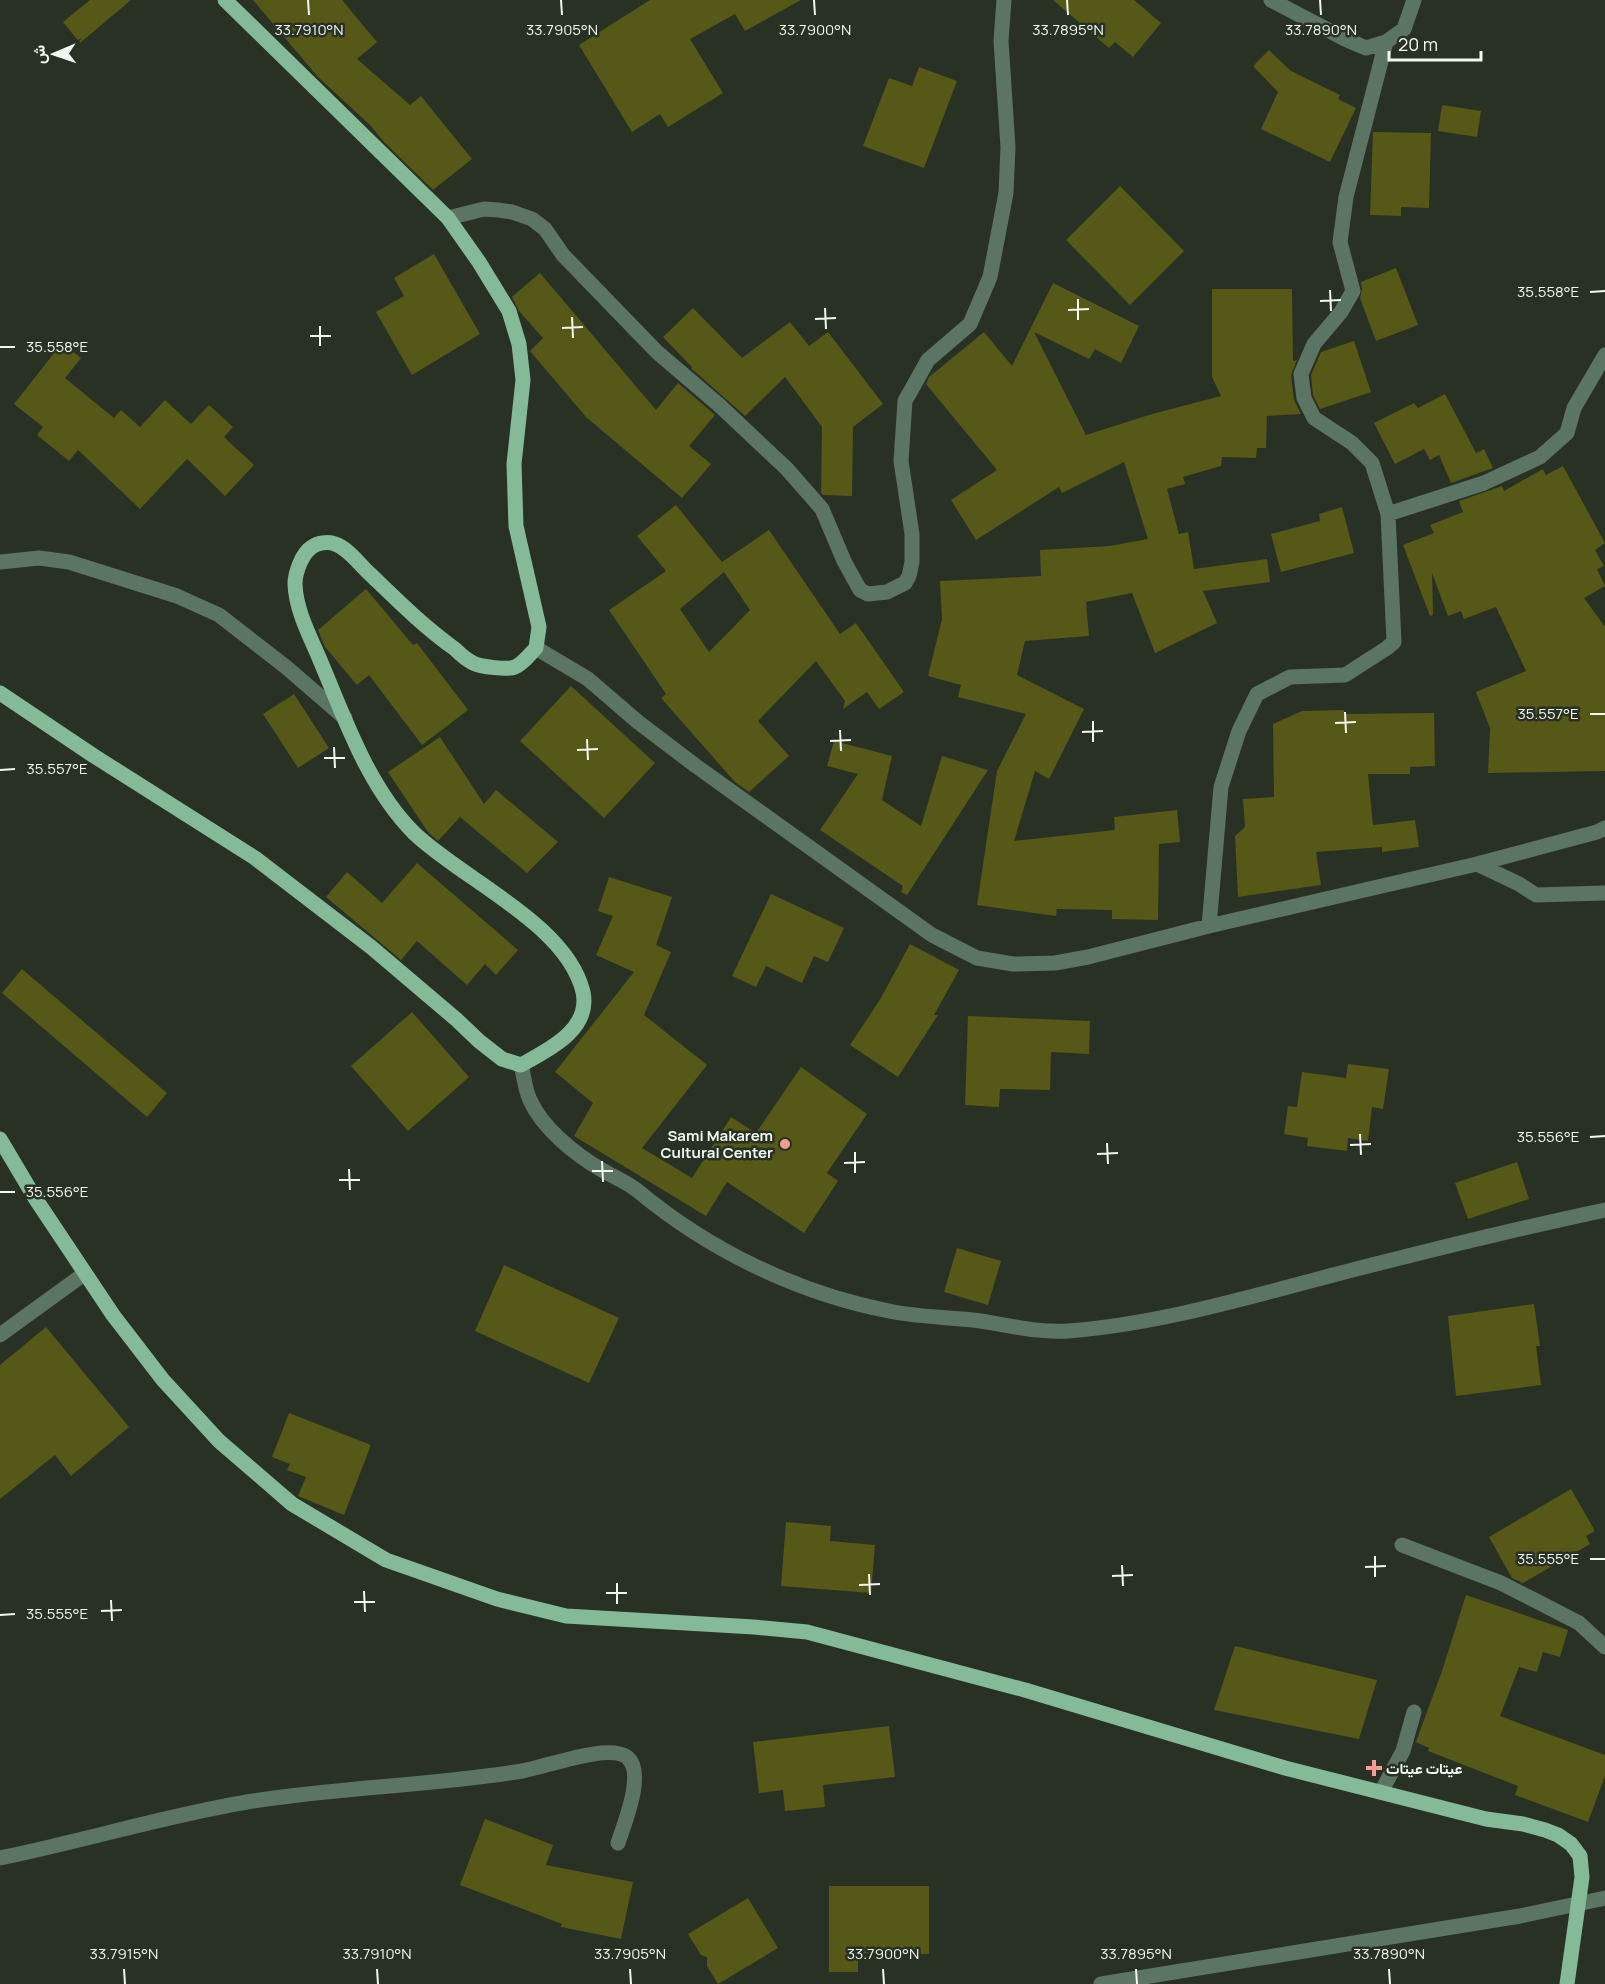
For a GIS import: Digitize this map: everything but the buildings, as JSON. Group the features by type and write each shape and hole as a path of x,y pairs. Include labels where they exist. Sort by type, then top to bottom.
{"main road":[{"path":"0,693 94,756 255,858 371,947 502,1059 521,1065 543,1053 573,1031 582,1012 583,993 562,950 535,923 447,860 414,832 387,801 345,718 300,612 295,583 302,558 312,547 324,542 335,544 350,555 403,606 474,664 496,668 515,667 536,648 539,627 516,526 514,464 522,381 519,344 509,311 448,218 225,0"},
{"path":"0,1139 84,1274 163,1380 219,1441 292,1504 386,1560 497,1599 566,1616 807,1632 1025,1689 1285,1768 1486,1819 1523,1824 1558,1835 1571,1844 1580,1856 1582,1877 1567,1984"}],"street":[{"path":"448,218 484,209 498,210 532,219 544,229 563,255 657,352 719,405 787,469 822,509 843,561 860,590 868,594 887,592 904,584 909,576 912,562 912,534 901,462 905,401 928,360 970,324 990,277 1006,193 1008,147 1001,41 1004,0"},
{"path":"1271,0 1366,48 1386,42 1404,29 1414,0"},
{"path":"1209,926 1221,787 1239,731 1257,694 1290,677 1345,675 1394,642 1388,514 1372,463 1353,443 1314,418 1304,398 1302,374 1314,344 1341,312 1353,291 1340,242 1346,197 1386,42"},
{"path":"1388,514 1484,483 1540,457 1567,433 1574,408 1605,355"},
{"path":"0,562 39,558 69,562 177,596 219,615 286,667 345,718"},
{"path":"536,648 588,679 638,722 696,766 933,935 977,958 1013,964 1055,963 1088,957 1209,926 1477,864 1605,828"},
{"path":"1477,864 1519,884 1536,895 1605,893"},
{"path":"521,1065 530,1101 553,1134 600,1169 631,1185 670,1217 753,1266 821,1293 854,1303 893,1312 976,1321 1025,1330 1066,1331 1110,1326 1201,1309 1413,1254 1605,1210"},
{"path":"0,1335 84,1274"},
{"path":"1402,1545 1501,1583 1579,1623 1605,1647"},
{"path":"1381,1792 1403,1751 1413,1712"},
{"path":"0,1858 66,1844 163,1818 248,1802 318,1792 523,1771 603,1752 619,1753 629,1759 634,1768 636,1783 618,1843"},
{"path":"1101,1984 1578,1905 1605,1898"}],"place":[{"name":"Sami Makarem Cultural Center","path":"785,1144"},
{"name":"عيتات عيتات","path":"1374,1768"}]}
